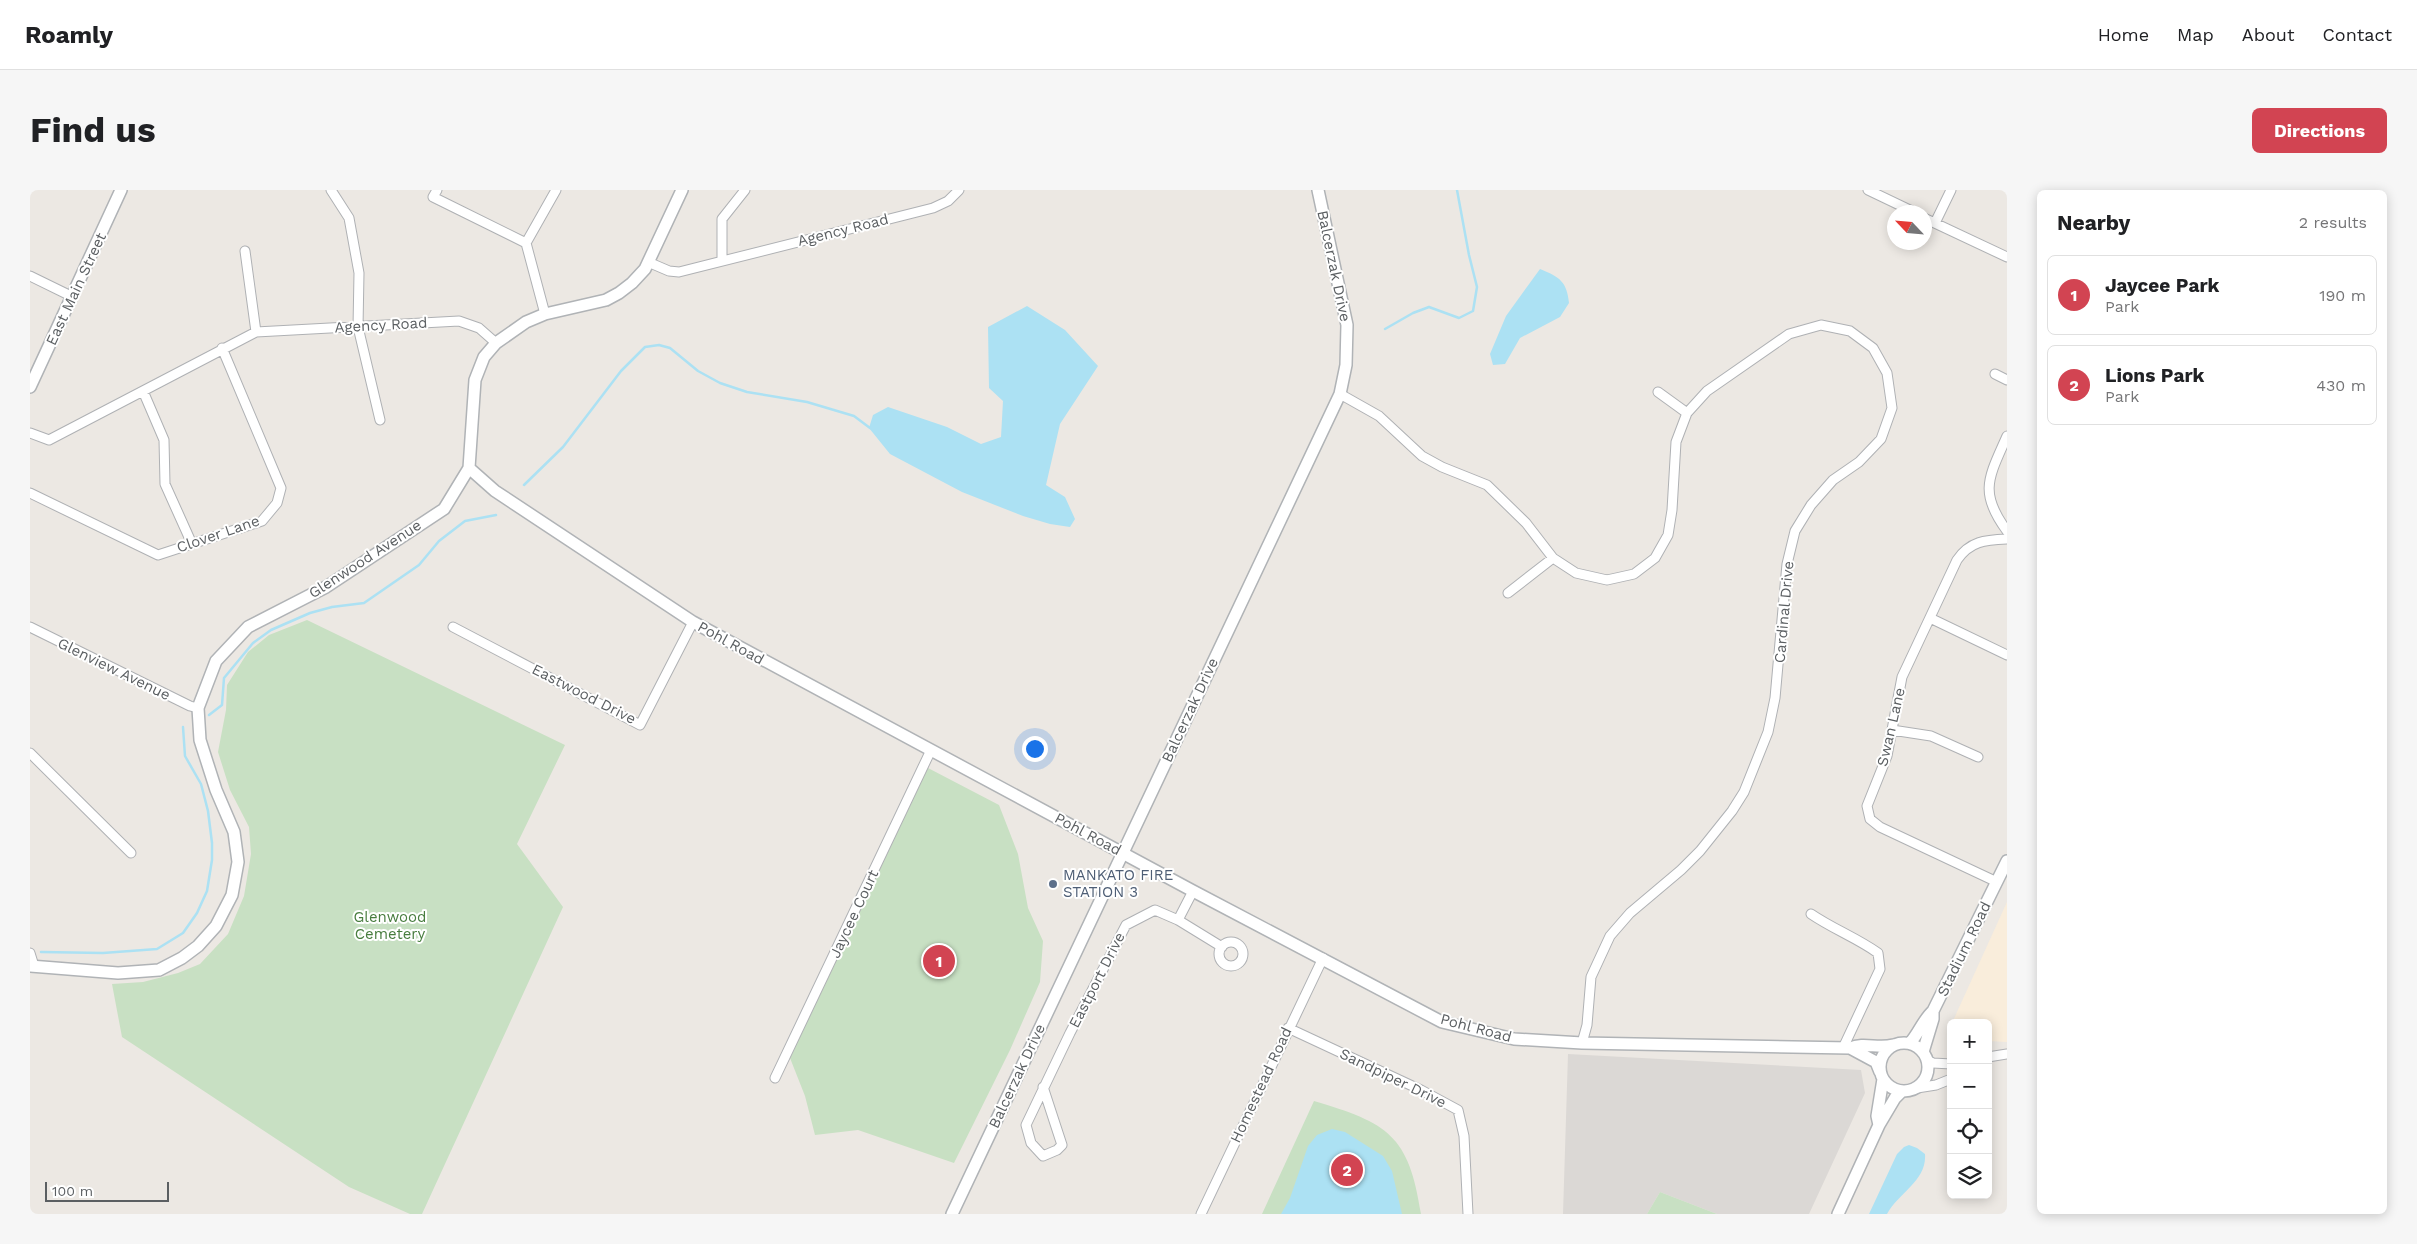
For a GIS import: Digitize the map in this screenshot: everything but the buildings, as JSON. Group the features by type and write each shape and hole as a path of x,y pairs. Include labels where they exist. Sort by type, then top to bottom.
{"street":[{"name":"East Main Street","path":"30,387 121,190"},
{"path":"331,190 349,218 360,273 358,327 380,420"},
{"path":"437,190 434,198 526,243"},
{"path":"545,314 526,243 556,190"},
{"path":"496,343 526,322 545,314 606,300 619,293 639,277 682,190"},
{"path":"722,260 722,219 745,190"},
{"name":"Agency Road","path":"648,262 669,271 678,272 933,208 948,201 959,190"},
{"name":"Balcerzak Drive","path":"952,1214 1340,394 1346,365 1347,325 1318,190"},
{"path":"1868,190 1899,205"},
{"path":"1935,223 1951,190"},
{"path":"1932,222 2007,257"},
{"path":"245,251 256,332"},
{"path":"30,276 73,297"},
{"name":"Agency Road","path":"30,433 50,440 222,348 256,332 459,321 479,328 496,343"},
{"name":"Cardinal Drive","path":"1340,394 1379,416 1422,456 1442,467 1487,485 1526,522 1553,558 1576,573 1607,580 1634,574 1655,558 1668,535 1672,510 1676,442 1687,413 1708,391 1789,334 1821,325 1850,331 1873,348 1886,373 1892,408 1881,440 1858,462 1833,480 1811,504 1795,531 1786,564 1775,698 1768,732 1744,792 1732,811 1700,851 1681,870 1630,913 1610,936 1591,977 1587,1025 1582,1043"},
{"name":"Glenwood Avenue","path":"32,966 118,973 159,970 182,958 198,946 216,926 232,896 238,862 234,832 216,790 200,740 198,708 216,662 248,627 326,587 444,509 469,468 474,380 484,357 496,343"},
{"name":"Clover Lane","path":"30,493 158,555 262,521 278,504 281,488 222,348"},
{"path":"1995,374 2007,380"},
{"path":"143,391 164,440 165,484 192,544"},
{"path":"1658,392 1687,413"},
{"path":"2007,436 1990,479 1988,491 1989,501 1996,517 2007,531"},
{"name":"Pohl Road","path":"469,468 495,491 693,622 1193,891 1442,1022 1514,1039 1582,1043 1847,1048 1858,1044 1883,1048 1893,1045"},
{"name":"Swan Lane","path":"1997,882 1880,828 1870,819 1867,806 1885,764 1902,677 1963,551 1978,542 2007,539"},
{"path":"1508,594 1553,558"},
{"path":"1930,618 2007,655"},
{"name":"Eastwood Drive","path":"453,627 640,724 693,622"},
{"name":"Glenview Avenue","path":"30,627 190,706 198,708"},
{"path":"1892,730 1931,736 1978,757"},
{"name":"Jaycee Court","path":"776,1078 931,750"},
{"path":"30,753 131,853"},
{"name":"Stadium Road","path":"1925,1056 1933,1011 2007,861"},
{"path":"1178,920 1193,891"},
{"name":"Eastport Drive","path":"1043,1087 1062,1145 1057,1150 1043,1156 1031,1143 1026,1125 1043,1087 1126,925 1155,910 1178,920 1222,947"},
{"path":"1812,914 1827,925 1861,941 1878,953 1880,969 1847,1048"},
{"path":"30,953 32,966"},
{"name":"Homestead Road","path":"1201,1214 1323,958"},
{"name":"Stadium Road","path":"1910,1043 1916,1036 1926,1016 1933,1011"},
{"name":"Sandpiper Drive","path":"1288,1028 1421,1090 1458,1110 1464,1136 1468,1214"},
{"path":"1880,1125 1878,1116 1882,1057 1893,1045 1910,1043 1933,1063 1947,1064"},
{"name":"Pohl Road","path":"1847,1048 1876,1062 1881,1076"},
{"path":"1992,1056 2007,1054"},
{"path":"1917,1088 1926,1076 1925,1056"},
{"path":"1881,1076 1888,1085 1902,1091"},
{"path":"1838,1214 1880,1125 1895,1098 1902,1091 1936,1085 1947,1081"}],"shaded area":[{"path":"2007,902 2007,1042 1992,1041 1992,1019 1954,1019"},
{"path":"1568,1054 1861,1070 1865,1093 1809,1214 1717,1214 1660,1192 1647,1214 1563,1214"}],"green space":[{"name":"Glenwood Cemetery","path":"307,620 565,745 517,844 563,907 422,1214 410,1214 349,1187 122,1037 112,984 143,982 178,973 200,964 228,934 244,896 251,854 249,827 230,790 218,752 226,710 227,685 248,652 269,635"},
{"path":"928,768 999,805 1018,854 1028,908 1043,941 1040,982 1010,1050 954,1163 858,1130 815,1135 805,1096 790,1058"},
{"path":"1314,1101 1360,1117 1391,1136 1410,1166 1421,1214 1262,1214"},
{"path":"1660,1192 1717,1214 1647,1214"}],"water":[{"path":"1540,269 1561,281 1566,290 1569,303 1560,317 1520,338 1505,364 1493,365 1490,354 1506,316"},
{"path":"1027,306 1065,330 1098,366 1060,424 1046,485 1065,497 1075,519 1070,527 1050,524 1023,516 962,492 890,454 869,428 873,415 888,407 947,427 981,444 1001,437 1003,401 989,388 988,327"},
{"path":"1332,1129 1345,1132 1383,1156 1392,1171 1402,1214 1281,1214 1290,1198 1308,1146 1317,1135"},
{"path":"1909,1145 1925,1154 1922,1172 1887,1214 1869,1214 1897,1154"}],"waterway":[{"path":"1385,329 1413,313 1429,307 1459,318 1473,311 1477,287 1457,190"},
{"path":"524,485 563,447 621,371 645,347 659,345 670,348 698,371 720,383 747,392 807,402 854,416 870,428"},
{"path":"209,715 222,705 224,678 253,643 271,630 310,613 332,607 364,603 419,565 439,541 465,521 496,515"},
{"path":"41,952 103,953 157,949 183,933 197,913 207,891 212,860 212,843 208,811 201,784 185,756 183,727"}],"place":[{"name":"MANKATO FIRE STATION 3","path":"1053,884"},
{"name":"Jaycee Park","path":"939,961"},
{"name":"Lions Park","path":"1347,1170"}]}
